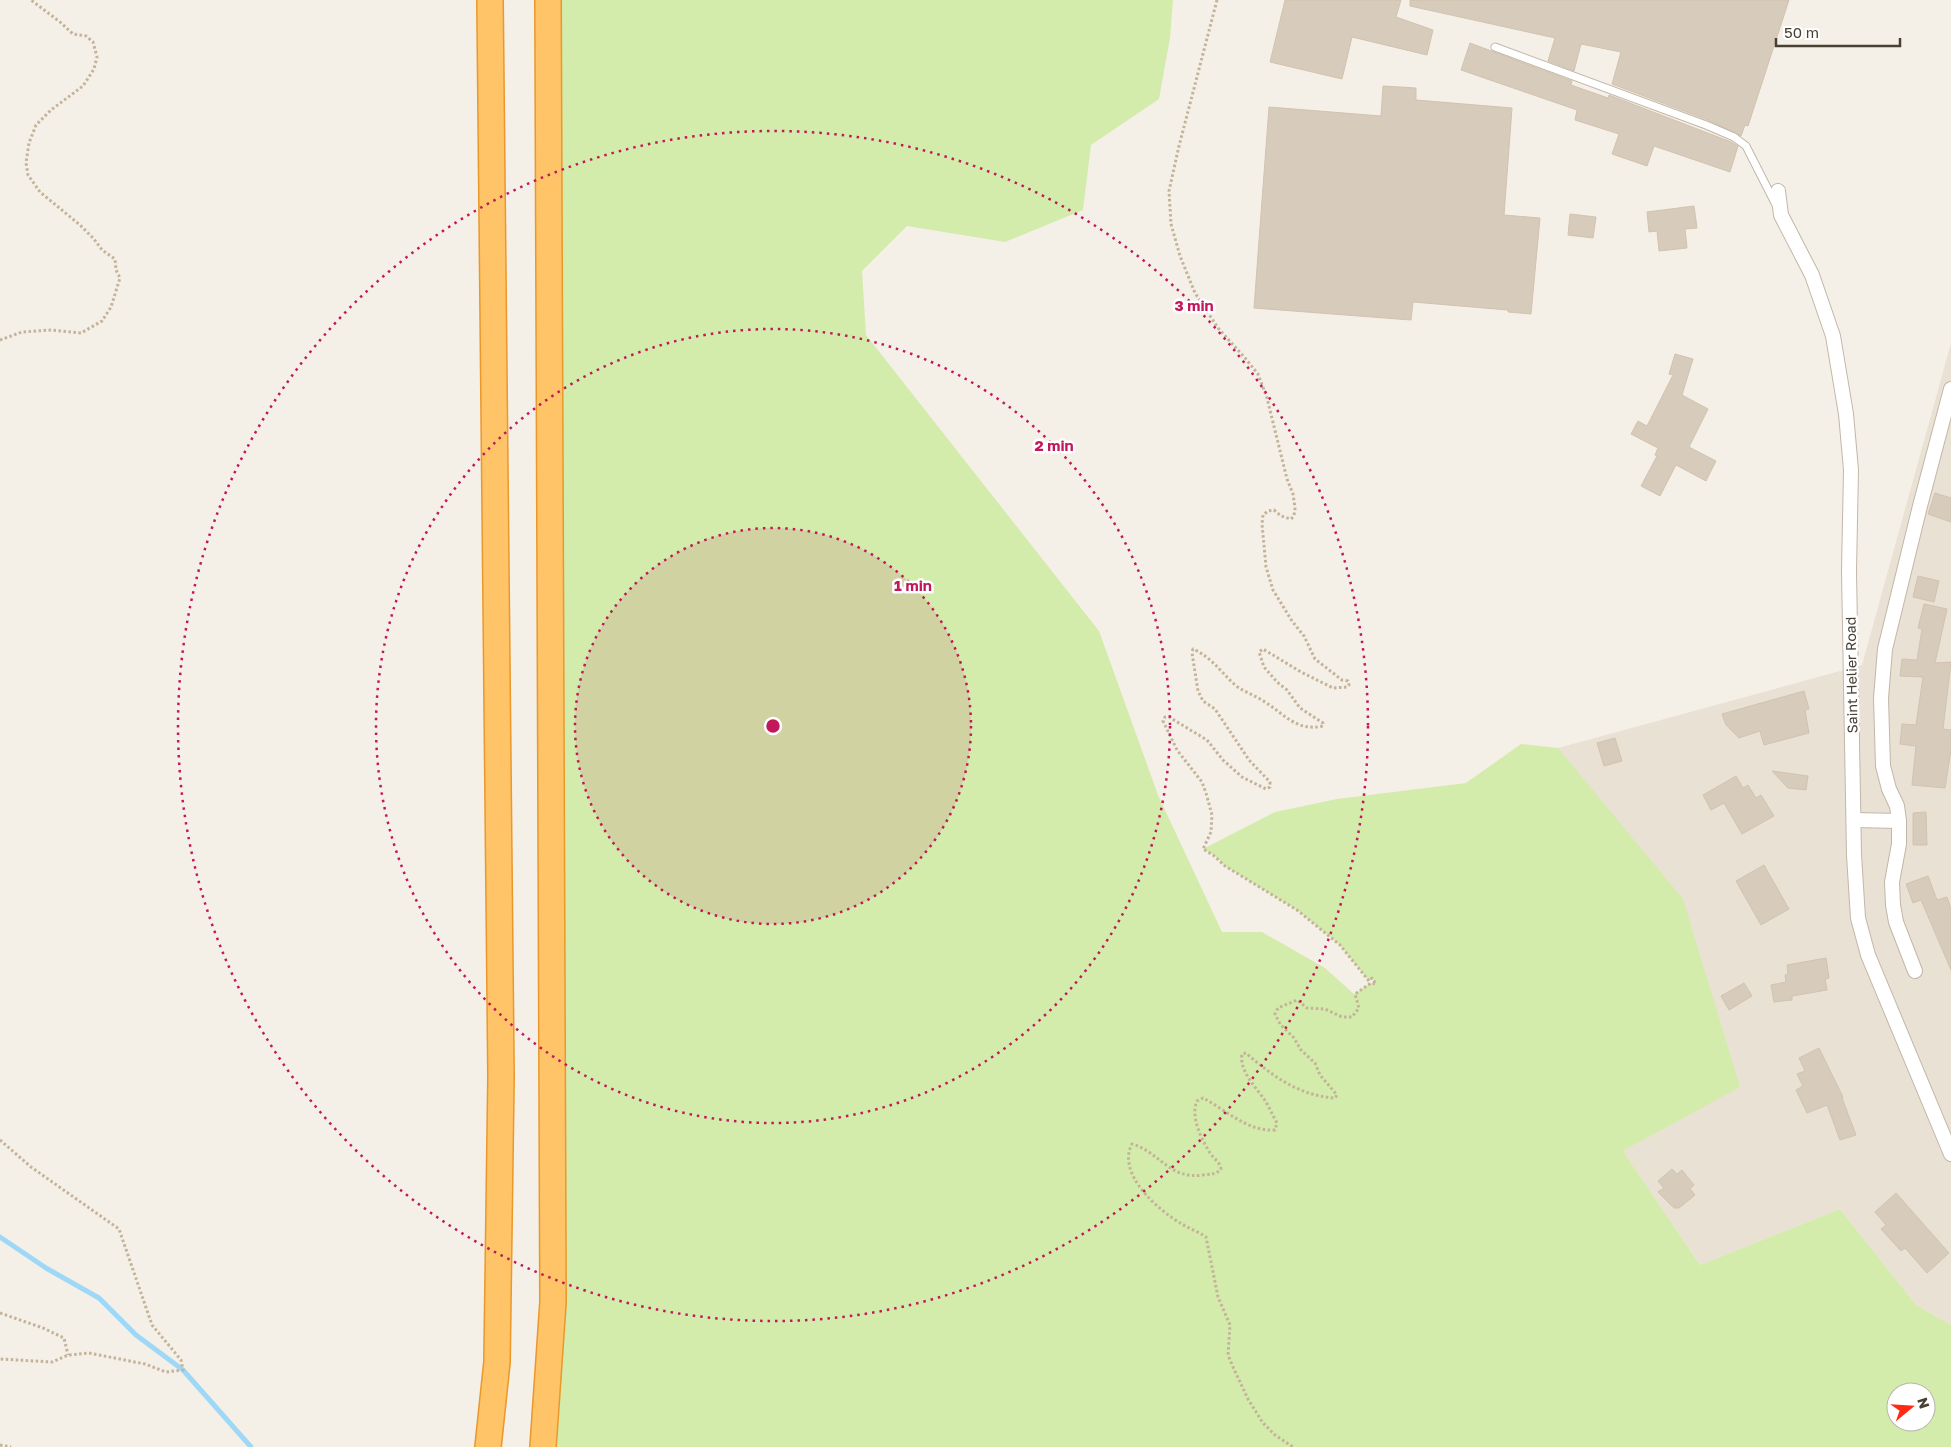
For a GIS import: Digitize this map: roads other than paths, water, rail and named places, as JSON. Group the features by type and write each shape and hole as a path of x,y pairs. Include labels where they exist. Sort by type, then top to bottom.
{"highway":[{"path":"488,1447 497,1362 501,1076 490,0"},
{"path":"543,1447 553,1302 548,0"}],"street":[{"name":"Saint Helier Road","path":"1778,191 1781,215 1812,275 1833,336 1846,414 1851,470 1849,571 1858,918 1868,955 1951,1154"},
{"path":"1915,971 1896,922 1893,905 1892,882 1900,844 1899,821 1897,806 1882,766 1881,698 1885,650 1951,389"},
{"path":"1854,820 1899,821"}],"lane":[{"path":"1494,47 1706,124 1734,137 1746,146 1781,215"}],"waterway":[{"path":"0,1237 46,1268 99,1298 136,1335 183,1370 251,1447"}]}
